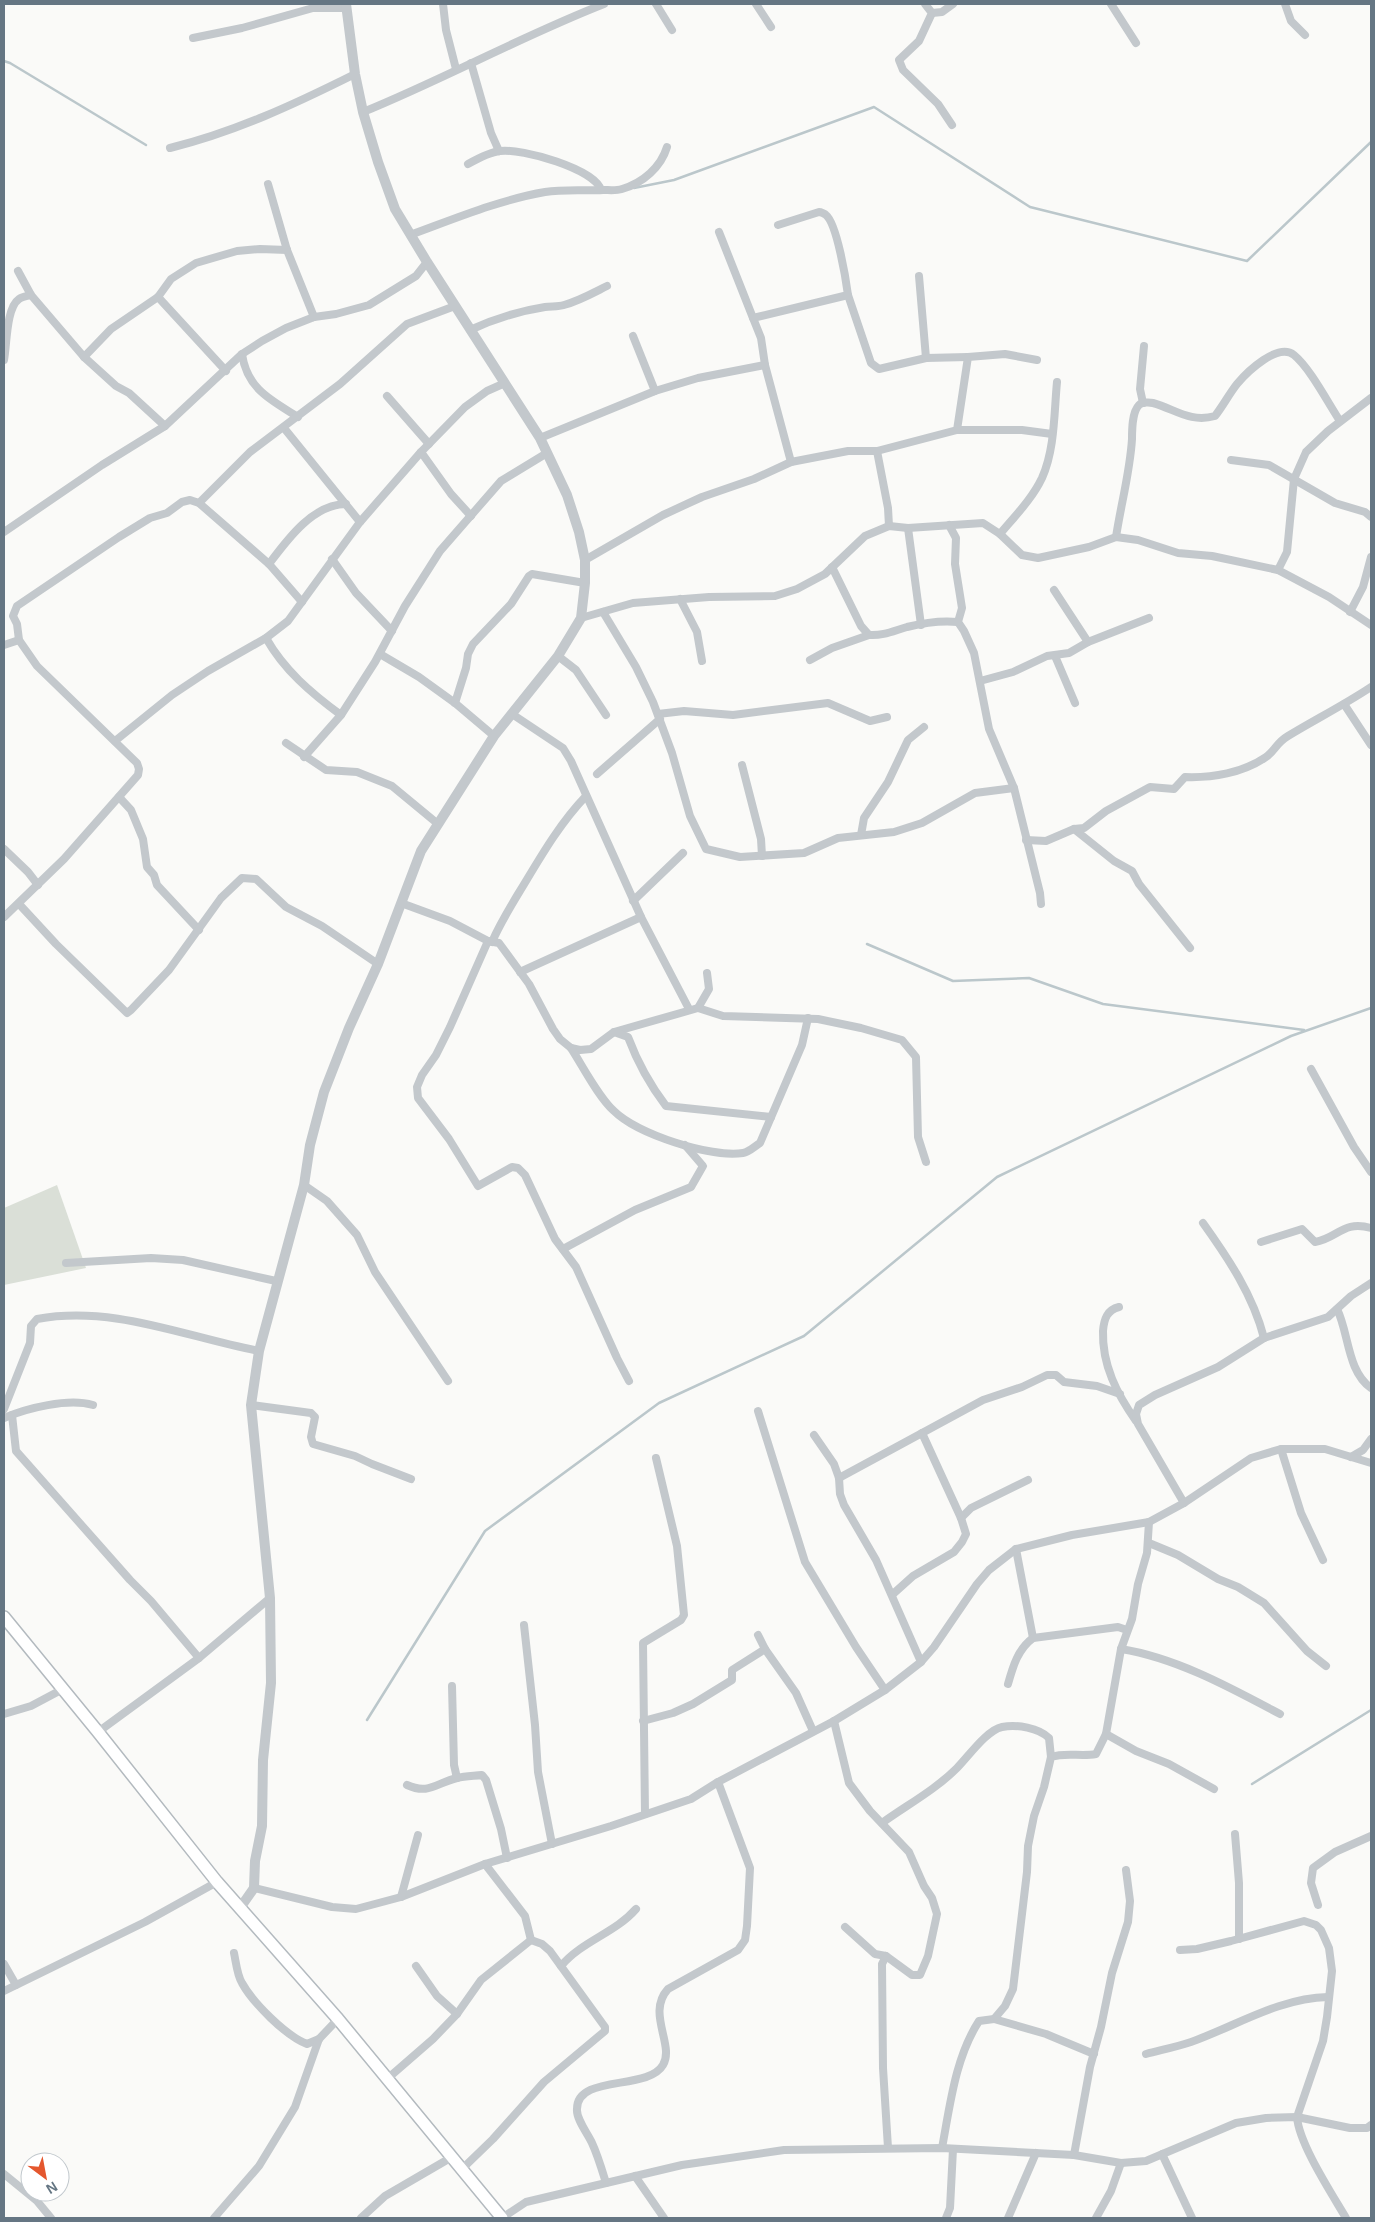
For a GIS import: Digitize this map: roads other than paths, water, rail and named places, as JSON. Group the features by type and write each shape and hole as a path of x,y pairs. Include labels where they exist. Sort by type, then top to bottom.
{"main road":[{"path":"4,1617 217,1882 338,2019 502,2218"}],"street":[{"path":"443,4 446,30 456,69"},
{"path":"363,112 418,89 471,62 604,4"},
{"path":"656,4 672,30"},
{"path":"756,4 771,27"},
{"path":"925,4 932,13"},
{"path":"932,13 942,12 953,4"},
{"path":"1111,4 1136,43"},
{"path":"1285,4 1291,20 1305,35"},
{"path":"193,38 242,28 313,8 346,6 355,74 363,112 395,209 540,438 567,494 585,560 585,583 581,618 558,656 494,736 421,850 378,964 349,1028 324,1092 310,1145 304,1185 276,1281 259,1352 251,1405 270,1598 271,1683 262,1760 262,1826 254,1888 240,1908"},
{"path":"932,13 919,41 899,60 903,70 938,104 952,125"},
{"path":"471,62 488,124 499,151"},
{"path":"170,148 237,129 355,74"},
{"path":"410,235 473,212 525,196 560,190 588,192 620,190 646,177 658,166 667,146"},
{"path":"468,164 499,151 525,152 546,157 595,179 601,190"},
{"path":"268,184 287,250 314,316"},
{"path":"778,225 819,212 826,214 830,219 838,241 848,295 871,362 875,367 879,369 926,358 1004,354 1037,360"},
{"path":"719,232 761,338 765,365 791,462"},
{"path":"84,357 111,329 158,297 171,279 196,263 237,251 260,249 287,250"},
{"path":"4,532 102,465 166,426 242,354 286,328 314,316 336,314 369,305 416,276 427,262"},
{"path":"18,271 31,295 84,357 116,386 129,393 166,426"},
{"path":"919,276 926,358"},
{"path":"470,330 491,320 518,312 547,306 562,306 582,299 607,286"},
{"path":"4,360 10,317 14,307 18,300 31,295"},
{"path":"753,318 848,295"},
{"path":"158,297 226,371"},
{"path":"199,503 250,452 340,384 407,324 455,306"},
{"path":"633,336 655,391"},
{"path":"1142,403 1140,388 1144,346"},
{"path":"1116,537 1131,457 1135,412 1142,403 1152,403 1183,415 1207,418 1215,416 1237,383 1253,368 1279,351 1286,350 1294,355 1312,378 1340,421"},
{"path":"242,354 244,369 254,385 272,400 298,416"},
{"path":"957,430 968,357"},
{"path":"540,438 655,391 698,378 765,365"},
{"path":"1000,534 1024,506 1042,478 1050,451 1057,382"},
{"path":"115,741 172,695 208,671 266,638 288,620 360,522 421,452 465,407 487,391 505,383"},
{"path":"387,396 429,444"},
{"path":"1278,570 1287,552 1294,480 1306,452 1340,421 1371,398"},
{"path":"284,428 360,522"},
{"path":"585,560 663,515 702,497 754,479 791,462 848,451 877,451 957,430 1022,430 1052,434"},
{"path":"877,451 888,508 889,526"},
{"path":"421,452 450,494 471,516"},
{"path":"304,757 341,716 380,654 405,606 440,551 501,481 547,453"},
{"path":"1231,460 1269,465 1335,503 1365,512 1371,516"},
{"path":"4,917 64,859 138,775 139,769 137,763 37,666 19,640 17,624 13,616 17,606 150,518 167,513 182,502 190,500 199,503 269,564 302,602"},
{"path":"269,564 288,539 311,518 324,508 336,504 346,504"},
{"path":"581,618 633,603 680,599 775,596 797,589 825,574 865,536 889,526 908,528 983,523 1000,534 1022,556 1038,558 1089,547 1116,537 1138,540 1178,553 1212,556 1278,570 1329,598 1371,625"},
{"path":"950,525 956,538 955,564 962,608 958,622 970,642 989,729 1014,788 1040,893 1041,904"},
{"path":"908,528 921,624"},
{"path":"1350,612 1363,587 1371,557"},
{"path":"332,559 356,593 392,631"},
{"path":"832,568 861,626 868,635"},
{"path":"455,703 466,668 468,654 473,644 511,604 529,576 532,574 585,583"},
{"path":"1054,590 1088,642"},
{"path":"680,599 697,632 702,661"},
{"path":"603,612 636,667 659,717 672,753 690,816 706,849 740,857 804,853 838,838 894,832 922,823 975,793 1014,788"},
{"path":"980,681 1012,672 1047,656 1069,653 1088,642 1149,618"},
{"path":"810,660 832,648 868,635 882,636 921,624 944,620 958,622"},
{"path":"266,638 276,657 294,676 341,716"},
{"path":"4,645 19,640"},
{"path":"380,654 419,677 455,703 494,736"},
{"path":"558,656 576,670 606,715"},
{"path":"1055,656 1075,703"},
{"path":"1026,840 1046,842 1074,829 1084,828 1106,811 1141,790 1160,786 1174,789 1185,777 1207,778 1251,766 1268,756 1278,742 1371,687"},
{"path":"597,774 659,717 684,711 733,715 828,703 870,721 887,717"},
{"path":"1344,704 1371,745"},
{"path":"512,714 563,748 571,761 641,917 694,1008"},
{"path":"861,835 864,818 888,782 908,740 924,726"},
{"path":"286,743 304,757 326,770 357,772 392,786 438,824"},
{"path":"742,765 761,839 762,856"},
{"path":"119,796 131,810 143,839 147,867 154,875 158,885 199,930"},
{"path":"586,796 570,812 498,926 436,1055 417,1087 418,1098 448,1139 478,1186 512,1168 518,1168 525,1175 549,1228 576,1267 629,1381"},
{"path":"1074,829 1114,862 1132,871 1139,884 1190,948"},
{"path":"4,849 28,872 38,885"},
{"path":"633,900 683,853"},
{"path":"19,904 62,951 127,1013 169,970 221,898 242,878 253,878 263,884 286,907 322,926 378,964"},
{"path":"401,902 450,922 490,942 499,943 520,972 553,1029 560,1039 571,1048 614,1112 644,1131 685,1145 718,1152 745,1153 760,1143 802,1045 808,1018"},
{"path":"520,972 641,917"},
{"path":"694,1008 709,989 707,973"},
{"path":"571,1048 580,1050 591,1049 614,1032 694,1008 723,1016 808,1018 861,1028 902,1040 916,1057 918,1137 926,1162"},
{"path":"614,1032 628,1037 651,1084 666,1106 771,1117"},
{"path":"1311,1069 1354,1147 1371,1172"},
{"path":"564,1249 635,1210 691,1187 703,1166 685,1145"},
{"path":"304,1185 326,1201 357,1235 375,1272 448,1381"},
{"path":"1203,1223 1234,1269 1255,1310 1264,1338"},
{"path":"1261,1242 1302,1229 1315,1242 1322,1241 1350,1226 1360,1225 1371,1227 1371,1236"},
{"path":"66,1263 152,1258 183,1260 276,1281"},
{"path":"1138,1424 1136,1414 1139,1405 1155,1395 1218,1367 1264,1338 1328,1317 1351,1296 1371,1283"},
{"path":"1119,1307 1113,1308 1106,1316 1103,1342 1106,1363 1120,1394 1184,1502"},
{"path":"1337,1309 1344,1322 1356,1370 1365,1384 1371,1388"},
{"path":"4,1409 30,1343 31,1326 37,1319 48,1317 107,1316 147,1322 225,1345 259,1352"},
{"path":"839,1478 983,1400 1022,1387 1047,1375 1056,1376 1064,1382 1097,1386 1120,1394"},
{"path":"93,1405 80,1401 8,1416 16,1451 130,1580 151,1601 199,1658"},
{"path":"251,1405 311,1413 315,1418 311,1437 312,1444 355,1456 412,1479"},
{"path":"758,1411 805,1562 851,1639 885,1690"},
{"path":"892,1594 912,1576 954,1552 966,1534 961,1518 922,1433"},
{"path":"814,1435 834,1464 839,1478 840,1494 844,1505 861,1531 892,1594 921,1662"},
{"path":"1352,1457 1363,1450 1371,1439"},
{"path":"254,1888 332,1907 356,1909 401,1897 486,1864 692,1799 718,1782 834,1720 885,1690 921,1662 934,1647 977,1584 989,1570 1016,1549 1072,1535 1149,1522 1184,1502 1251,1458 1281,1449 1325,1448 1371,1463"},
{"path":"1281,1449 1301,1513 1323,1560"},
{"path":"645,1814 642,1721 643,1643 680,1620 684,1615 677,1546 656,1458"},
{"path":"961,1518 971,1508 1028,1480"},
{"path":"1051,1757 1057,1755 1088,1756 1096,1754 1106,1734 1121,1649 1132,1619 1138,1584 1149,1543 1149,1522"},
{"path":"1149,1543 1178,1555 1264,1603 1307,1651 1326,1666"},
{"path":"1016,1549 1033,1638"},
{"path":"98,1732 199,1658 270,1598"},
{"path":"524,1625 538,1772 552,1844"},
{"path":"1008,1684 1018,1655 1033,1638 1118,1627 1127,1630"},
{"path":"758,1635 765,1649 796,1693 813,1731"},
{"path":"642,1721 673,1713 693,1704 732,1680 732,1670 765,1649"},
{"path":"1121,1649 1145,1653 1180,1667 1280,1714"},
{"path":"452,1686 454,1765 457,1778"},
{"path":"4,1714 31,1706 63,1689"},
{"path":"834,1720 849,1783 870,1811 909,1852 924,1886 932,1898 937,1914 928,1956 920,1975 912,1975 886,1956 875,1954 845,1927"},
{"path":"882,1823 930,1791 955,1770 991,1732 1002,1727 1042,1731 1049,1738 1051,1757 1044,1787 1034,1816 1028,1846 1013,1989 994,2019"},
{"path":"1106,1734 1136,1751 1169,1764 1214,1789"},
{"path":"407,1785 418,1790 432,1788 457,1778 482,1775 486,1780 501,1829 507,1858"},
{"path":"606,2183 593,2145 576,2110 578,2103 583,2096 602,2085 634,2081 657,2072 663,2065 665,2056 661,2028 661,1996 668,1989 738,1950 745,1940 750,1868 718,1782"},
{"path":"1235,1834 1239,1883 1239,1939"},
{"path":"401,1897 418,1835"},
{"path":"1318,1905 1311,1883 1313,1868 1335,1852 1371,1836"},
{"path":"462,2169 493,2140 544,2082 604,2031 605,2027 550,1951 531,1940 525,1916 486,1864"},
{"path":"1074,2155 1090,2067 1102,2027 1112,1974 1128,1922 1130,1901 1126,1870"},
{"path":"4,1991 145,1922 217,1882"},
{"path":"561,1966 570,1956 627,1919 636,1909"},
{"path":"1180,1950 1197,1949 1304,1921 1316,1925 1329,1948 1332,1971 1323,2041 1297,2117 1298,2127 1315,2164 1346,2218"},
{"path":"386,2079 432,2039 457,2014 481,1980 531,1940"},
{"path":"234,1953 241,1982 262,2008 298,2041 307,2044 319,2039 338,2019"},
{"path":"886,1956 882,1964 882,2026 888,2148"},
{"path":"4,1964 16,1985"},
{"path":"416,1966 437,1996 457,2014"},
{"path":"1146,2054 1191,2042 1237,2021 1294,2001 1328,1997"},
{"path":"942,2148 952,2094 972,2032 978,2021 994,2019 1046,2034 1094,2054"},
{"path":"214,2218 259,2166 295,2107 319,2039"},
{"path":"502,2218 526,2202 682,2165 784,2150 942,2148 1074,2155 1121,2163 1146,2161 1236,2124 1266,2118 1297,2117 1350,2128 1366,2128 1371,2125"},
{"path":"946,2218 950,2208 953,2149"},
{"path":"1008,2218 1036,2153"},
{"path":"1162,2154 1192,2218"},
{"path":"361,2218 385,2196 452,2157"},
{"path":"1096,2218 1111,2191 1121,2163"},
{"path":"4,2174 51,2218"},
{"path":"635,2176 664,2218"}],"waterway":[{"path":"4,61 146,145"},
{"path":"634,188 674,180 874,107 1030,207 1247,261 1371,142"},
{"path":"867,944 953,981 1029,978 1103,1004 1304,1030"},
{"path":"367,1720 485,1531 659,1403 804,1336 997,1177 1291,1036 1371,1008"},
{"path":"1252,1784 1371,1710"}]}
